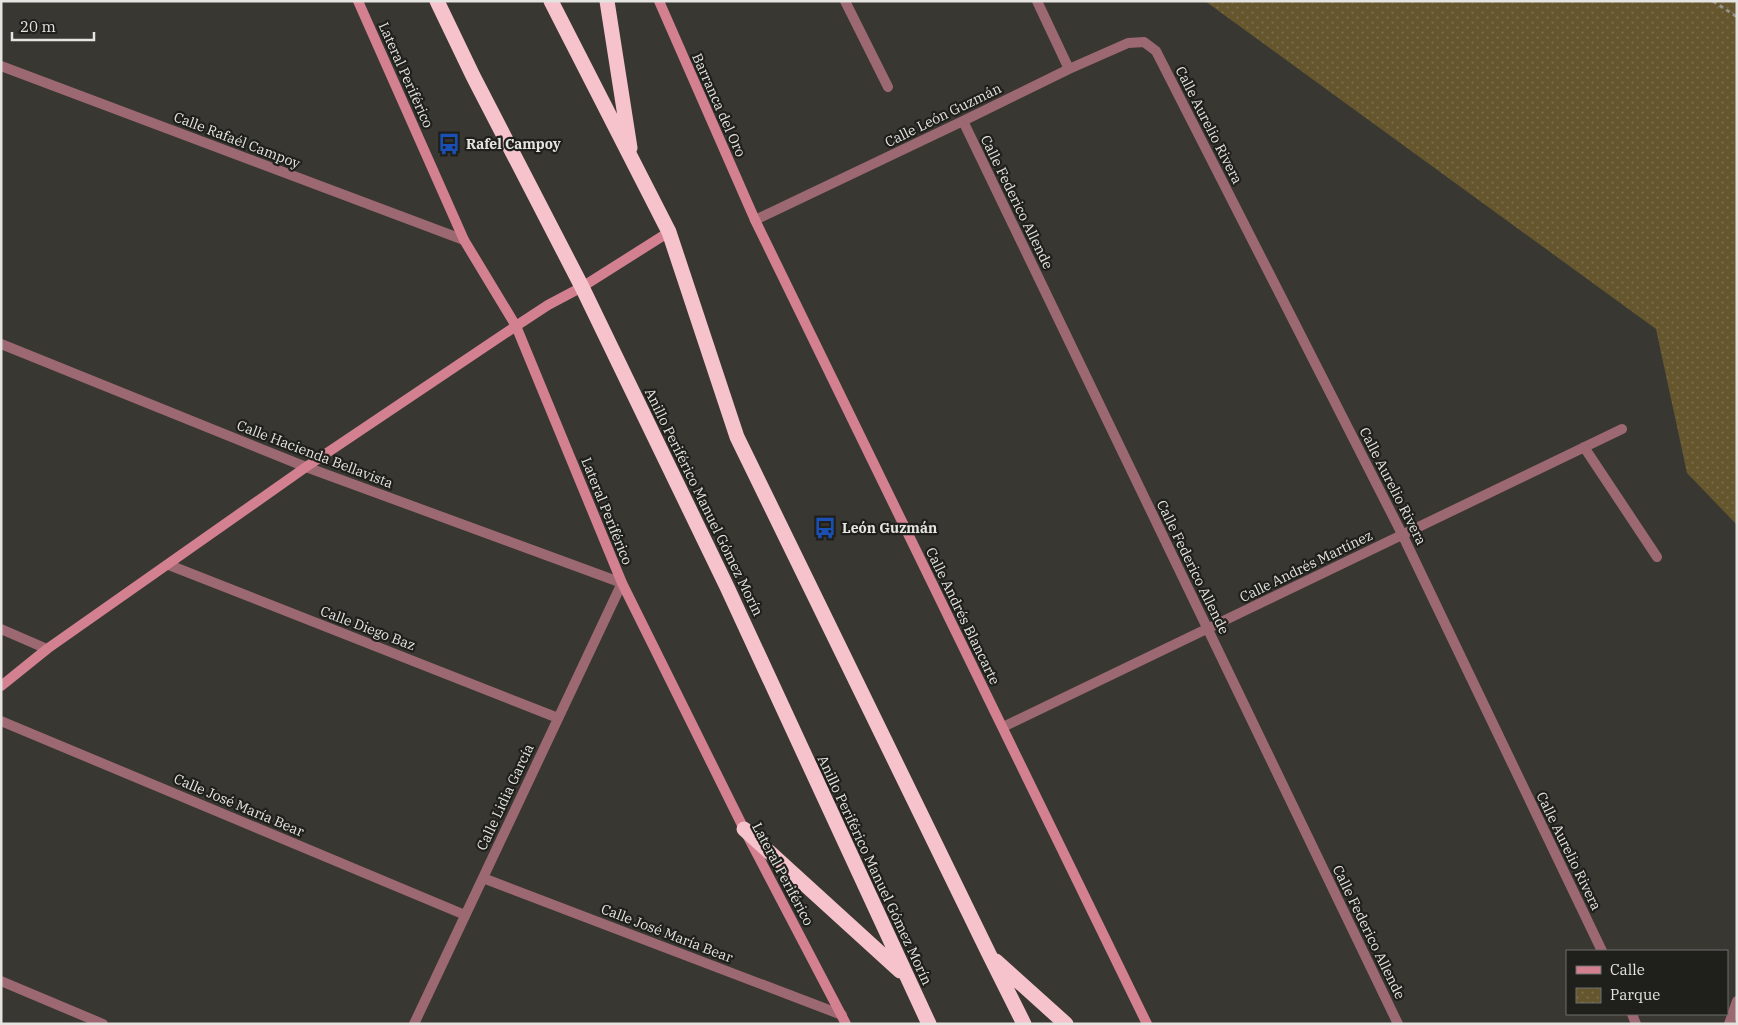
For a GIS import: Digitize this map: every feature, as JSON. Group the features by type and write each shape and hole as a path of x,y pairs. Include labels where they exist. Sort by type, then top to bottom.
{"highway":[{"name":"Anillo Periférico Manuel Gómez Morín","path":"437,1 472,76 582,287 727,586 929,1024"},
{"path":"551,1 669,232 737,436 1024,1024"},
{"path":"607,1 632,162"},
{"path":"744,829 906,976"},
{"path":"989,954 1066,1024"}],"street":[{"name":"Lateral Periférico","path":"358,1 464,240 516,326 622,583 744,829 844,1019"},
{"name":"Barranca del Oro","path":"659,1 755,220"},
{"path":"845,1 888,87"},
{"path":"1037,1 1069,69"},
{"name":"Calle León Guzmán","path":"755,220 963,122 1069,69 1128,43 1144,42"},
{"name":"Calle Aurelio Rivera","path":"1144,42 1156,51 1402,534 1602,950"},
{"name":"Calle Rafaél Campoy","path":"1,66 464,240"},
{"name":"Calle Federico Allende","path":"963,122 1398,1024"},
{"name":"Calle Andrés Blancarte","path":"755,220 1147,1024"},
{"path":"1,686 47,649 306,467 548,305 582,287 669,232"},
{"name":"Calle Hacienda Bellavista","path":"1,344 306,467 622,583"},
{"name":"Calle Andrés Martínez","path":"1003,727 1622,429"},
{"path":"1584,447 1657,557"},
{"name":"Calle Diego Baz","path":"169,565 558,718"},
{"name":"Calle Lidia García","path":"414,1024 622,583"},
{"path":"1,629 47,649"},
{"name":"Calle José María Bear","path":"1,721 465,915"},
{"name":"Calle José María Bear","path":"483,878 844,1019"},
{"path":"1,981 103,1024"},
{"path":"1728,1023 1737,1001"}],"path":[{"path":"1713,1 1737,17"}],"green space":[{"path":"1205,1 1737,1 1737,525 1687,473 1656,329"}],"place":[{"name":"Rafel Campoy","path":"449,144"},
{"name":"León Guzmán","path":"825,528"}]}
